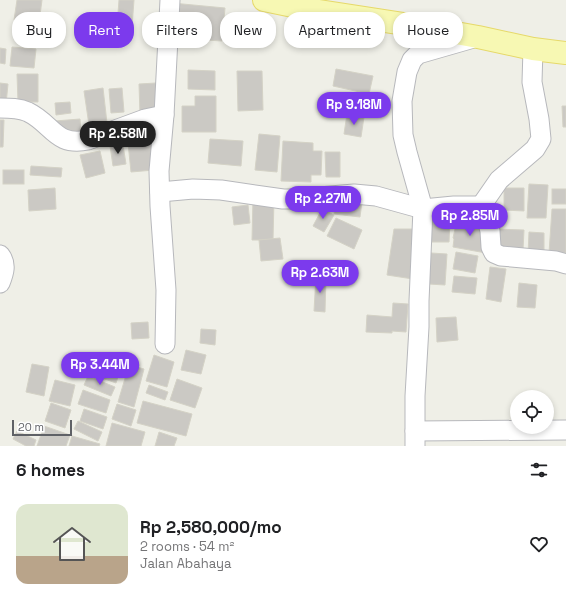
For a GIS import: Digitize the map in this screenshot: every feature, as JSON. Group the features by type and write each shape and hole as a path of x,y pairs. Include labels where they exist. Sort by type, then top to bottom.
{"main road":[{"path":"264,0 312,10 478,37 533,49 566,53"}],"street":[{"path":"164,344 166,290 159,171 164,115 170,0"},
{"path":"478,37 418,54 412,60 407,72 402,101 404,135 407,152 423,209 415,396 415,438 566,430"},
{"path":"481,206 499,180 535,149 541,139 532,82 533,49"},
{"path":"0,108 27,111 38,118 53,133 63,139 79,142 145,119 164,115"},
{"path":"160,192 193,189 221,190 283,199 354,194 376,196 423,209 454,206 481,206"},
{"path":"481,206 486,215 490,231 491,247 494,253 501,256 556,261 566,264"},
{"path":"0,255 4,266 4,272 0,283"}],"building":[{"path":"17,0 42,0 40,12 15,12"},
{"path":"119,0 134,0 133,12 118,12"},
{"path":"172,3 225,8 225,12 220,12 220,41 212,40 212,12 171,12"},
{"path":"12,47 36,49 34,68 10,66"},
{"path":"0,48 6,49 5,64 0,63"},
{"path":"336,69 373,76 369,94 333,86"},
{"path":"188,70 215,71 215,90 188,89"},
{"path":"237,71 262,71 263,110 238,111"},
{"path":"17,74 38,74 38,102 18,102"},
{"path":"0,83 8,84 6,104 0,103"},
{"path":"156,83 157,113 140,114 139,84"},
{"path":"103,88 107,123 89,125 84,91"},
{"path":"122,88 124,112 111,113 109,89"},
{"path":"347,94 367,98 364,112 344,108"},
{"path":"195,96 216,96 216,132 182,132 182,106 195,106"},
{"path":"70,102 71,113 56,115 55,103"},
{"path":"562,106 566,106 566,127 563,127"},
{"path":"347,114 364,117 361,137 344,134"},
{"path":"80,119 81,132 56,134 55,121"},
{"path":"0,120 4,120 3,147 0,147"},
{"path":"259,134 280,136 277,172 255,170"},
{"path":"210,139 243,141 241,166 208,163"},
{"path":"151,141 154,170 131,172 128,143"},
{"path":"283,141 313,143 313,151 322,151 321,175 311,175 311,182 281,181"},
{"path":"123,145 126,164 113,166 110,146"},
{"path":"100,151 105,173 86,178 80,155"},
{"path":"325,152 340,152 340,177 326,177"},
{"path":"31,166 62,168 61,177 30,175"},
{"path":"3,170 24,170 24,184 3,184"},
{"path":"529,184 548,185 546,218 527,218"},
{"path":"55,188 56,209 29,211 28,190"},
{"path":"504,188 524,188 524,211 504,210"},
{"path":"552,189 566,189 566,204 552,204"},
{"path":"337,197 362,201 360,217 334,214"},
{"path":"253,198 274,198 273,240 252,240"},
{"path":"248,205 250,223 234,225 232,207"},
{"path":"322,209 334,215 324,232 313,226"},
{"path":"552,209 566,209 566,253 549,253"},
{"path":"336,218 362,230 354,249 327,236"},
{"path":"457,220 485,225 486,253 453,247 453,238"},
{"path":"431,222 450,222 449,242 431,242"},
{"path":"394,229 418,229 413,279 387,275"},
{"path":"496,229 524,230 523,250 494,248"},
{"path":"529,232 544,233 544,255 528,255"},
{"path":"280,238 283,259 261,261 259,240"},
{"path":"456,252 478,256 475,273 453,269"},
{"path":"431,253 447,254 445,285 429,284"},
{"path":"490,267 506,269 501,302 486,299"},
{"path":"316,276 326,277 325,312 314,311"},
{"path":"454,276 477,278 475,294 452,292"},
{"path":"519,283 537,285 535,308 517,307"},
{"path":"393,303 408,304 406,332 366,332 367,315 392,317"},
{"path":"456,317 458,340 437,342 436,318"},
{"path":"148,322 149,338 132,339 131,323"},
{"path":"201,329 216,330 215,345 200,343"},
{"path":"186,350 206,355 201,374 181,370"},
{"path":"154,355 174,362 167,387 146,381"},
{"path":"89,360 120,371 116,383 85,372"},
{"path":"32,364 49,367 44,396 26,392"},
{"path":"129,365 144,369 134,407 118,402"},
{"path":"88,376 115,387 111,396 84,385"},
{"path":"177,379 202,388 195,408 170,400"},
{"path":"55,380 75,385 70,406 49,401"},
{"path":"149,385 168,392 165,400 146,393"},
{"path":"83,390 110,400 106,413 78,404"},
{"path":"143,401 192,414 186,436 137,423"},
{"path":"51,403 71,410 65,428 45,421"},
{"path":"117,404 136,410 131,426 112,419"},
{"path":"84,409 107,417 103,429 80,421"},
{"path":"78,421 102,432 98,441 74,429"},
{"path":"112,423 145,432 141,446 106,446"},
{"path":"44,426 70,435 66,446 37,446"},
{"path":"17,431 36,440 34,446 26,446 13,439"},
{"path":"159,432 177,438 174,446 155,446"},
{"path":"72,436 100,444 99,446 69,446"}]}
